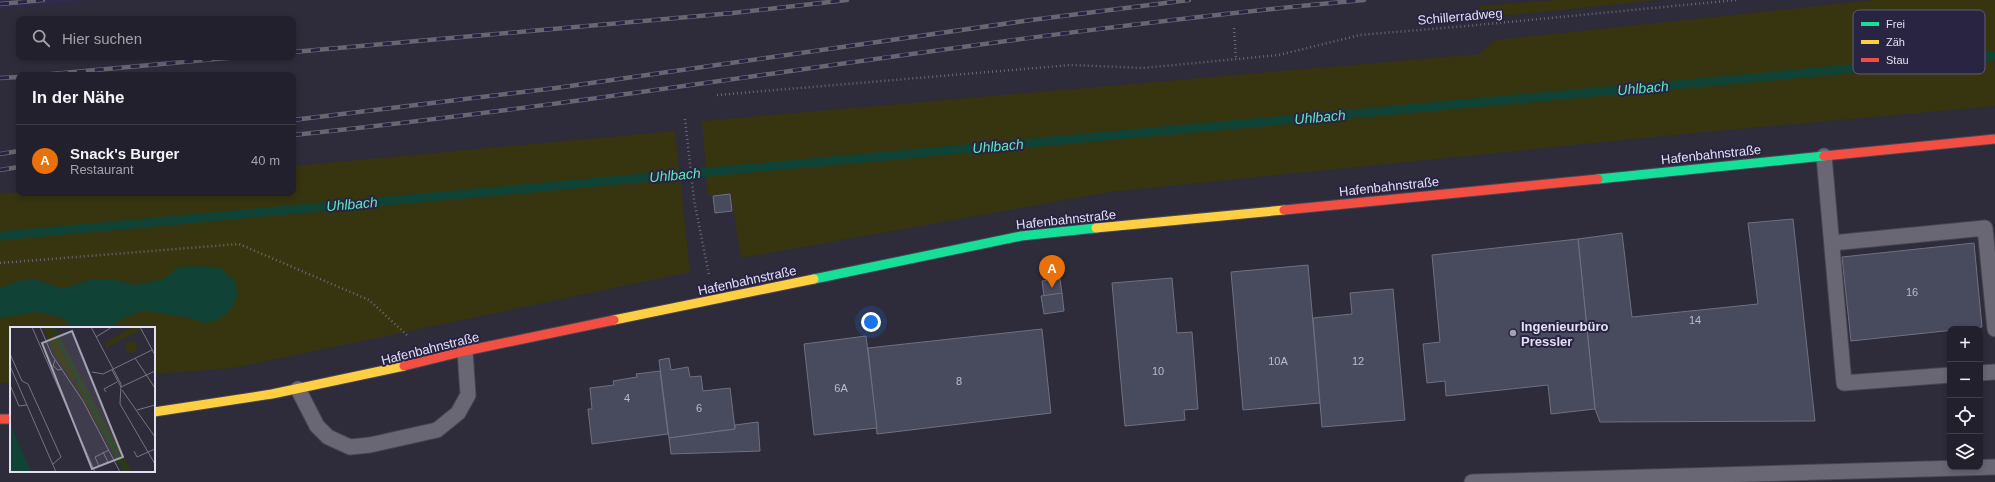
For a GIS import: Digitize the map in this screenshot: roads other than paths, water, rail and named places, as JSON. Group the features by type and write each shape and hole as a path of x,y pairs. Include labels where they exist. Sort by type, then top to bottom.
{"main road":[{"name":"Hafenbahnstraße","path":"155,412 218,405 380,373 466,352 1021,236 1995,139"}],"lane":[{"path":"1824,156 1844,384 1947,375"},
{"path":"1832,243 1985,228 1995,329"},
{"path":"298,389 317,426 328,437 350,447 370,445 422,434 437,430 458,413 468,395 466,352"},
{"path":"1983,373 1995,372"},
{"path":"1472,482 1995,468"}],"waterway":[{"name":"Uhlbach","path":"1985,57 1995,56"},
{"name":"Uhlbach","path":"0,236 1853,69"}],"railway":[{"path":"0,4 43,0"},
{"path":"296,52 733,13 847,0"},
{"path":"296,120 556,88 1031,20 1189,0"},
{"path":"296,135 561,103 1096,29 1230,13 1364,0"},
{"path":"74,72 205,60"},
{"path":"0,78 16,77"},
{"path":"0,154 16,151"},
{"path":"0,170 16,167"}],"place":[{"name":"Snack's Burger","path":"1052,288"},
{"name":"Ingenieurbüro Pressler","path":"1513,333"}]}
